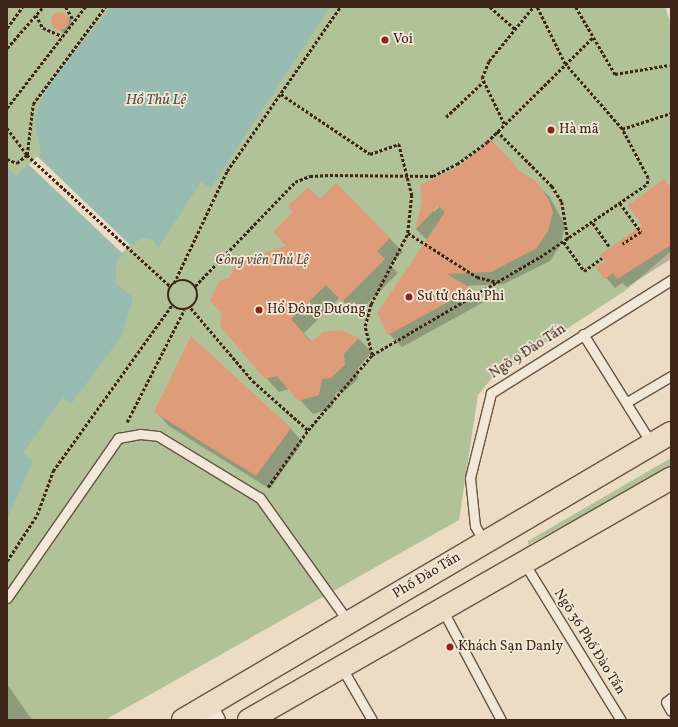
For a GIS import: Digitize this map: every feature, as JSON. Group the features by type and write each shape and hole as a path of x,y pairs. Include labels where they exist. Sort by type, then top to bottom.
{"main road":[{"name":"Phố Đào Tấn","path":"183,720 212,713 349,623 671,433"},
{"path":"249,720 342,668 442,609 528,570 671,478"}],"lane":[{"name":"Ngõ 9 Đào Tấn","path":"484,542 475,526 470,478 491,393 582,334 671,280"},
{"path":"582,334 652,443"},
{"path":"627,402 671,376"},
{"path":"7,598 118,438 158,436 260,498 349,623"},
{"name":"Ngõ 36 Phố Đào Tấn","path":"528,570 621,720"},
{"path":"442,609 501,720"},
{"path":"342,668 372,720"},
{"path":"671,698 666,702 671,711"}],"path":[{"path":"7,28 22,7"},
{"path":"7,48 43,7"},
{"path":"66,7 73,19"},
{"path":"7,108 62,36 73,19 84,7"},
{"path":"7,159 17,163 27,155 33,104 105,7"},
{"path":"174,283 187,281 195,286 197,300 191,308 184,310 172,305 168,298 171,287 227,171 340,7"},
{"path":"490,7 516,29"},
{"path":"446,117 483,82 489,61 533,7"},
{"path":"260,498 308,430 372,355 568,240 647,184 648,178 622,129 565,64 537,7"},
{"path":"576,7 592,38 615,74 669,65"},
{"path":"36,15 43,28 62,36"},
{"path":"195,286 295,182 310,176 330,175 409,177 433,176 457,164 497,131 592,38"},
{"path":"483,82 504,124"},
{"path":"281,94 370,154 399,144 409,177 413,213 408,233 370,304 365,326 372,355"},
{"path":"622,129 671,113"},
{"path":"7,128 27,155 130,252 171,287"},
{"path":"497,131 552,186 562,202 568,240"},
{"path":"620,203 641,232 623,244"},
{"path":"593,223 610,248"},
{"path":"408,233 477,277 498,282"},
{"path":"564,242 584,271 602,258"},
{"path":"7,560 37,515 53,471 172,305"},
{"path":"191,308 253,381 308,430"},
{"path":"118,438 184,310"}],"green space":[{"name":"Công viên Thủ Lệ","path":"7,7 665,7 671,24 671,251 626,290 492,378 478,395 459,520 105,720 7,720"},
{"path":"671,458 671,468 528,545 528,541"}],"water":[{"name":"Hồ Thủ Lệ","path":"111,7 330,7 211,188 201,182 158,248 153,240 143,238 130,245 116,262 116,284 133,297 122,336 71,404 63,397 23,453 33,461 7,520 7,167 15,176 41,153 34,120 46,88"}],"pier":[{"path":"37,156 130,245 122,253 29,165"}],"building":[{"path":"56,12 64,12 69,17 67,28 64,30 56,30 51,25 51,17"},
{"path":"491,139 521,172 537,182 549,200 553,212 548,231 537,248 491,272 447,274 472,289 388,335 377,313 445,212 438,206 415,230 422,202 420,185 460,166"},
{"path":"664,179 671,189 671,245 617,279 613,273 605,279 596,268 605,261 600,255 642,225 628,205"},
{"path":"336,183 390,238 377,251 385,259 342,302 326,285 291,319 311,342 323,332 341,330 359,338 344,354 345,365 331,378 322,379 319,395 298,401 277,376 265,379 220,326 222,313 210,301 219,281 230,277 237,262 286,246 273,232 293,212 288,206 308,187 320,199"},
{"path":"191,336 291,428 256,476 154,412"}],"place":[{"name":"Voi","path":"385,40"},
{"name":"Hà mã","path":"551,130"},
{"name":"Sư tử châu Phi","path":"409,297"},
{"name":"Hổ Đông Dương","path":"259,310"},
{"name":"Khách Sạn Danly","path":"450,647"}]}
